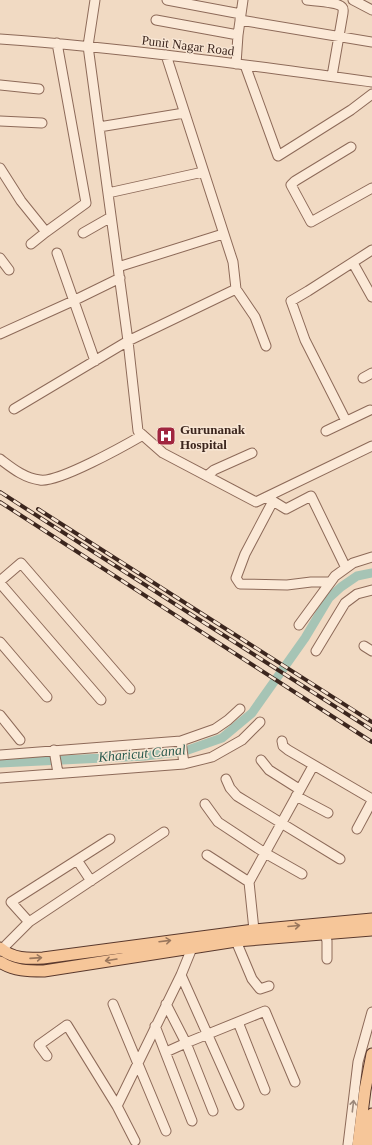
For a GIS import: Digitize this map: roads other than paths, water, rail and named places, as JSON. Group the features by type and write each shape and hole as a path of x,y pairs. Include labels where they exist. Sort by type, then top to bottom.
{"main road":[{"path":"0,950 25,959 37,958 254,930 372,919"},
{"path":"0,962 9,967 25,972 44,971 236,941 372,930"},
{"path":"358,1145 365,1090 372,1054"},
{"path":"368,1145 372,1114"}],"street":[{"path":"95,0 88,46 120,278 138,430 163,453 256,502 270,499 372,446"},
{"path":"167,0 240,17 372,42"},
{"path":"243,0 238,35 240,64 278,156 351,110 372,94"},
{"path":"307,0 332,3 343,8 332,76"},
{"path":"353,0 372,10"},
{"path":"156,20 238,35"},
{"name":"Punit Nagar Road","path":"0,39 57,43 166,55 372,82"},
{"path":"31,244 85,204 86,201 57,43"},
{"path":"166,55 233,262 236,289 255,317 266,346"},
{"path":"0,85 39,89"},
{"path":"99,126 184,113"},
{"path":"0,121 42,123"},
{"path":"351,147 295,181 291,185 311,222 372,188"},
{"path":"0,168 21,200 46,232"},
{"path":"108,193 204,172"},
{"path":"83,233 111,217"},
{"path":"118,267 223,234"},
{"path":"346,421 305,340 291,300 308,291 372,250"},
{"path":"57,252 95,361"},
{"path":"0,258 9,270"},
{"path":"353,262 372,297"},
{"path":"0,334 120,278"},
{"path":"14,409 128,341 236,289"},
{"path":"362,378 372,373"},
{"path":"326,431 370,410"},
{"path":"0,459 24,476 40,481 49,480 68,473 113,452 143,435"},
{"path":"207,476 214,470 252,453"},
{"path":"270,499 286,509 311,496 346,568"},
{"path":"270,499 245,554 236,578 240,584 287,585 330,582"},
{"path":"300,625 335,576 353,562 372,557"},
{"path":"102,700 0,582 21,563 130,688"},
{"path":"316,651 345,603 357,594 372,590"},
{"path":"0,642 47,697"},
{"path":"364,646 372,651"},
{"path":"0,754 181,742 215,728 228,720 240,709"},
{"path":"0,715 20,740"},
{"path":"0,778 184,762 212,757 242,740 260,722"},
{"path":"282,741 283,746 288,750 372,800 356,829"},
{"path":"181,742 184,762"},
{"path":"54,750 58,773"},
{"path":"261,760 269,770 298,793 328,813"},
{"path":"254,930 249,882 313,766"},
{"path":"226,779 230,788 237,796 340,859"},
{"path":"205,804 218,822 265,853 302,874"},
{"path":"0,950 29,922 164,832"},
{"path":"29,922 11,902 110,839"},
{"path":"207,854 249,882"},
{"path":"77,860 91,881"},
{"path":"325,934 328,960"},
{"path":"236,941 252,979 260,990 269,986"},
{"path":"117,1106 181,975 192,948"},
{"path":"181,975 239,1105"},
{"path":"113,1004 139,1063 166,1132"},
{"path":"166,1004 186,1043 213,1112"},
{"path":"166,1052 264,1011 295,1082"},
{"path":"348,1145 358,1062 372,1012"},
{"path":"238,1022 265,1090"},
{"path":"47,1056 39,1045 67,1025 117,1106 135,1141"},
{"path":"156,1026 192,1121"}],"waterway":[{"name":"Kharicut Canal","path":"0,763 145,756 185,751 222,738 252,713 305,638 329,598 341,587 357,576 372,573"}],"railway":[{"path":"0,492 372,730"},
{"path":"0,502 372,742"},
{"path":"38,509 372,722"}],"place":[{"name":"Gurunanak Hospital","path":"166,436"}]}
